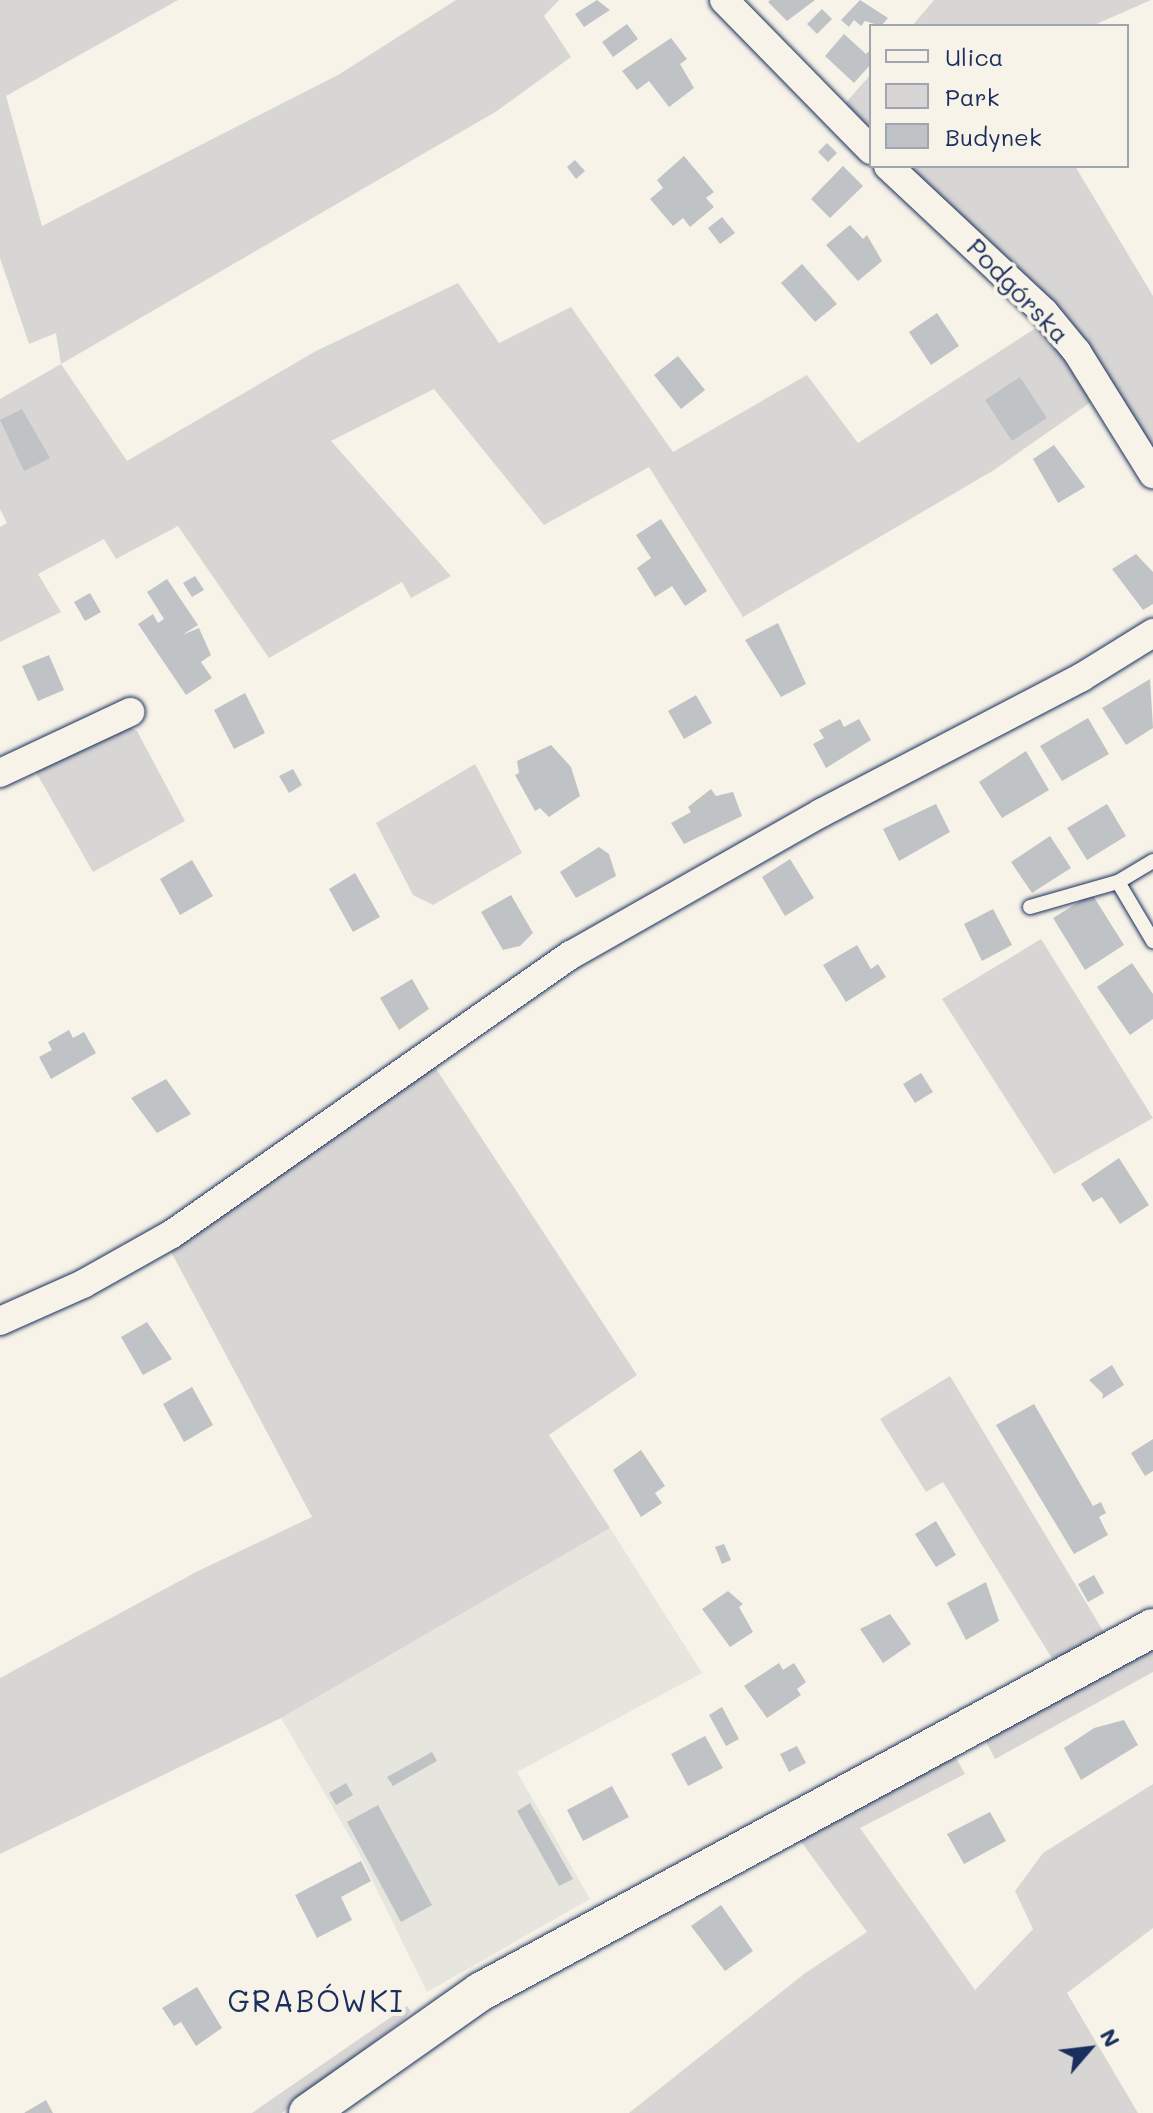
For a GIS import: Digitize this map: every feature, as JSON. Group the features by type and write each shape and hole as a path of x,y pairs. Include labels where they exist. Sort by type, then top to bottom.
{"street":[{"path":"724,0 869,148"},
{"name":"Podgórska","path":"890,168 1044,312 1077,352 1153,474"},
{"path":"0,1321 83,1284 172,1234 571,955 821,813 1082,677 1153,633"},
{"path":"0,773 130,712"},
{"path":"308,2113 480,1992 1153,1628"}],"lane":[{"path":"1030,907 1118,882 1153,861"},
{"path":"1118,882 1153,941"}],"shaded area":[{"path":"610,1528 702,1673 517,1772 590,1899 427,1992 357,1849 281,1718"}],"green space":[{"path":"0,0 178,0 6,96 42,226 338,75 456,0 559,0 544,16 571,57 497,111 61,364 56,333 29,344 0,258"},
{"path":"934,0 1151,0 1097,24 914,24"},
{"path":"869,76 869,129 843,106"},
{"path":"911,168 1076,168 1153,296 1153,453 1060,312"},
{"path":"458,283 499,343 571,307 673,452 807,375 858,443 1042,324 1091,402 994,470 743,617 649,467 544,525 434,389 331,441 451,576 411,598 402,582 269,658 178,526 116,559 104,539 38,574 61,612 0,642 0,527 7,523 0,509 0,399 61,364 127,461 316,351"},
{"path":"124,725 137,731 185,821 93,872 33,767"},
{"path":"475,764 522,853 433,905 413,895 376,823"},
{"path":"1041,939 1153,1118 1054,1174 942,999"},
{"path":"433,1064 637,1375 549,1435 610,1528 281,1718 0,1854 0,1678 198,1571 312,1517 168,1246"},
{"path":"950,1376 1105,1634 1053,1660 943,1482 926,1492 880,1419"},
{"path":"1153,1646 1153,1672 995,1759 980,1730"},
{"path":"951,1749 965,1774 860,1828 975,1990 1033,1929 1015,1891 1043,1853 1153,1784 1153,1928 1067,1993 1138,2113 629,2113 804,1974 867,1932 794,1832"},
{"path":"407,2006 411,2011 404,2019 282,2113 252,2113"}],"building":[{"path":"597,0 610,10 584,27 575,14"},
{"path":"770,0 815,0 787,21 768,2"},
{"path":"860,0 888,18 883,24 865,21 861,26 854,20 849,27 841,20"},
{"path":"822,9 832,19 817,34 807,24"},
{"path":"627,24 638,39 613,57 602,42"},
{"path":"844,34 866,54 869,51 869,66 854,83 825,56"},
{"path":"671,38 687,59 680,64 694,88 669,107 649,81 637,90 622,71"},
{"path":"827,143 837,153 828,162 818,152"},
{"path":"684,156 714,192 706,198 714,207 690,227 683,218 673,226 650,199 663,188 657,180"},
{"path":"575,160 585,171 576,179 567,167"},
{"path":"843,166 863,186 830,218 811,199"},
{"path":"722,217 735,233 720,244 708,228"},
{"path":"850,225 863,239 867,235 882,261 858,281 826,245"},
{"path":"802,264 837,304 815,322 781,283"},
{"path":"937,313 959,346 931,365 909,332"},
{"path":"678,356 705,390 681,409 654,375"},
{"path":"1020,377 1047,418 1012,441 985,400"},
{"path":"22,409 50,458 24,471 0,420"},
{"path":"1054,445 1085,487 1058,503 1033,459"},
{"path":"661,519 707,591 685,606 672,586 655,597 637,568 651,558 636,535"},
{"path":"1136,554 1153,572 1153,604 1143,610 1112,569"},
{"path":"195,576 204,590 192,597 183,583"},
{"path":"167,579 198,625 182,635 199,628 211,655 201,662 212,678 186,695 138,624 153,614 158,623 164,619 147,592"},
{"path":"90,593 101,612 85,621 74,602"},
{"path":"778,623 806,684 781,697 745,640"},
{"path":"49,655 64,690 38,701 22,666"},
{"path":"1150,679 1153,728 1126,745 1102,708"},
{"path":"245,693 265,733 234,749 214,710"},
{"path":"696,695 712,723 684,739 668,711"},
{"path":"1088,718 1109,754 1062,781 1040,746"},
{"path":"840,719 844,727 859,719 871,740 826,768 813,744 824,738 819,730"},
{"path":"551,745 571,767 580,796 549,817 540,808 535,811 515,775 519,773 517,761"},
{"path":"1026,751 1049,790 1002,818 979,782"},
{"path":"293,769 302,785 289,793 279,776"},
{"path":"711,789 716,796 733,792 742,816 684,844 671,823 691,812 688,807"},
{"path":"936,804 950,832 899,861 883,829"},
{"path":"1107,804 1126,836 1087,860 1067,828"},
{"path":"1050,836 1071,868 1032,893 1011,862"},
{"path":"599,847 609,854 616,876 576,898 560,872"},
{"path":"790,859 814,898 785,916 762,877"},
{"path":"192,860 213,896 180,915 160,879"},
{"path":"355,873 380,917 353,932 329,889"},
{"path":"1092,894 1124,945 1085,970 1053,918"},
{"path":"511,895 533,933 520,946 503,950 481,912"},
{"path":"993,909 1012,945 982,961 964,924"},
{"path":"857,945 871,969 878,964 886,977 846,1002 823,965"},
{"path":"1132,963 1153,994 1153,1019 1130,1035 1097,987"},
{"path":"412,979 429,1009 399,1030 380,998"},
{"path":"69,1030 73,1038 84,1032 96,1053 51,1079 39,1057 52,1050 48,1042"},
{"path":"921,1073 933,1092 915,1103 903,1084"},
{"path":"166,1079 191,1114 157,1133 131,1098"},
{"path":"1119,1158 1149,1205 1120,1224 1102,1197 1093,1202 1081,1184"},
{"path":"147,1322 172,1359 143,1375 121,1337"},
{"path":"1112,1365 1124,1385 1102,1399 1103,1394 1089,1380"},
{"path":"192,1387 213,1425 184,1442 163,1404"},
{"path":"1034,1404 1093,1506 1101,1502 1106,1513 1099,1517 1108,1535 1074,1554 996,1425"},
{"path":"1153,1439 1153,1471 1145,1476 1131,1453"},
{"path":"641,1450 665,1486 655,1493 662,1503 641,1517 613,1470"},
{"path":"936,1521 956,1555 936,1567 915,1534"},
{"path":"724,1544 731,1560 722,1564 715,1547"},
{"path":"1094,1575 1104,1593 1088,1602 1078,1584"},
{"path":"986,1582 999,1621 966,1640 947,1603"},
{"path":"728,1591 743,1604 739,1607 753,1632 730,1647 702,1609"},
{"path":"890,1614 911,1644 883,1663 860,1629"},
{"path":"779,1663 783,1670 794,1663 806,1682 797,1689 801,1695 767,1718 744,1686"},
{"path":"722,1707 739,1739 726,1746 709,1715"},
{"path":"1124,1720 1138,1745 1081,1780 1064,1748 1094,1728"},
{"path":"705,1736 723,1768 688,1786 671,1754"},
{"path":"797,1746 806,1763 789,1772 780,1754"},
{"path":"432,1752 437,1761 393,1786 387,1777"},
{"path":"346,1783 353,1795 336,1805 329,1793"},
{"path":"612,1786 629,1817 583,1841 567,1810"},
{"path":"530,1803 573,1879 559,1886 517,1811"},
{"path":"378,1805 432,1905 401,1922 347,1822"},
{"path":"990,1812 1006,1841 964,1864 947,1834"},
{"path":"361,1861 371,1881 341,1897 352,1920 317,1938 295,1895"},
{"path":"721,1905 753,1951 725,1971 691,1926"},
{"path":"197,1987 222,2028 196,2046 181,2022 174,2026 162,2008"},
{"path":"46,2100 53,2113 24,2113"}],"district":[{"name":"GRABÓWKI","path":"316,2000"}]}
